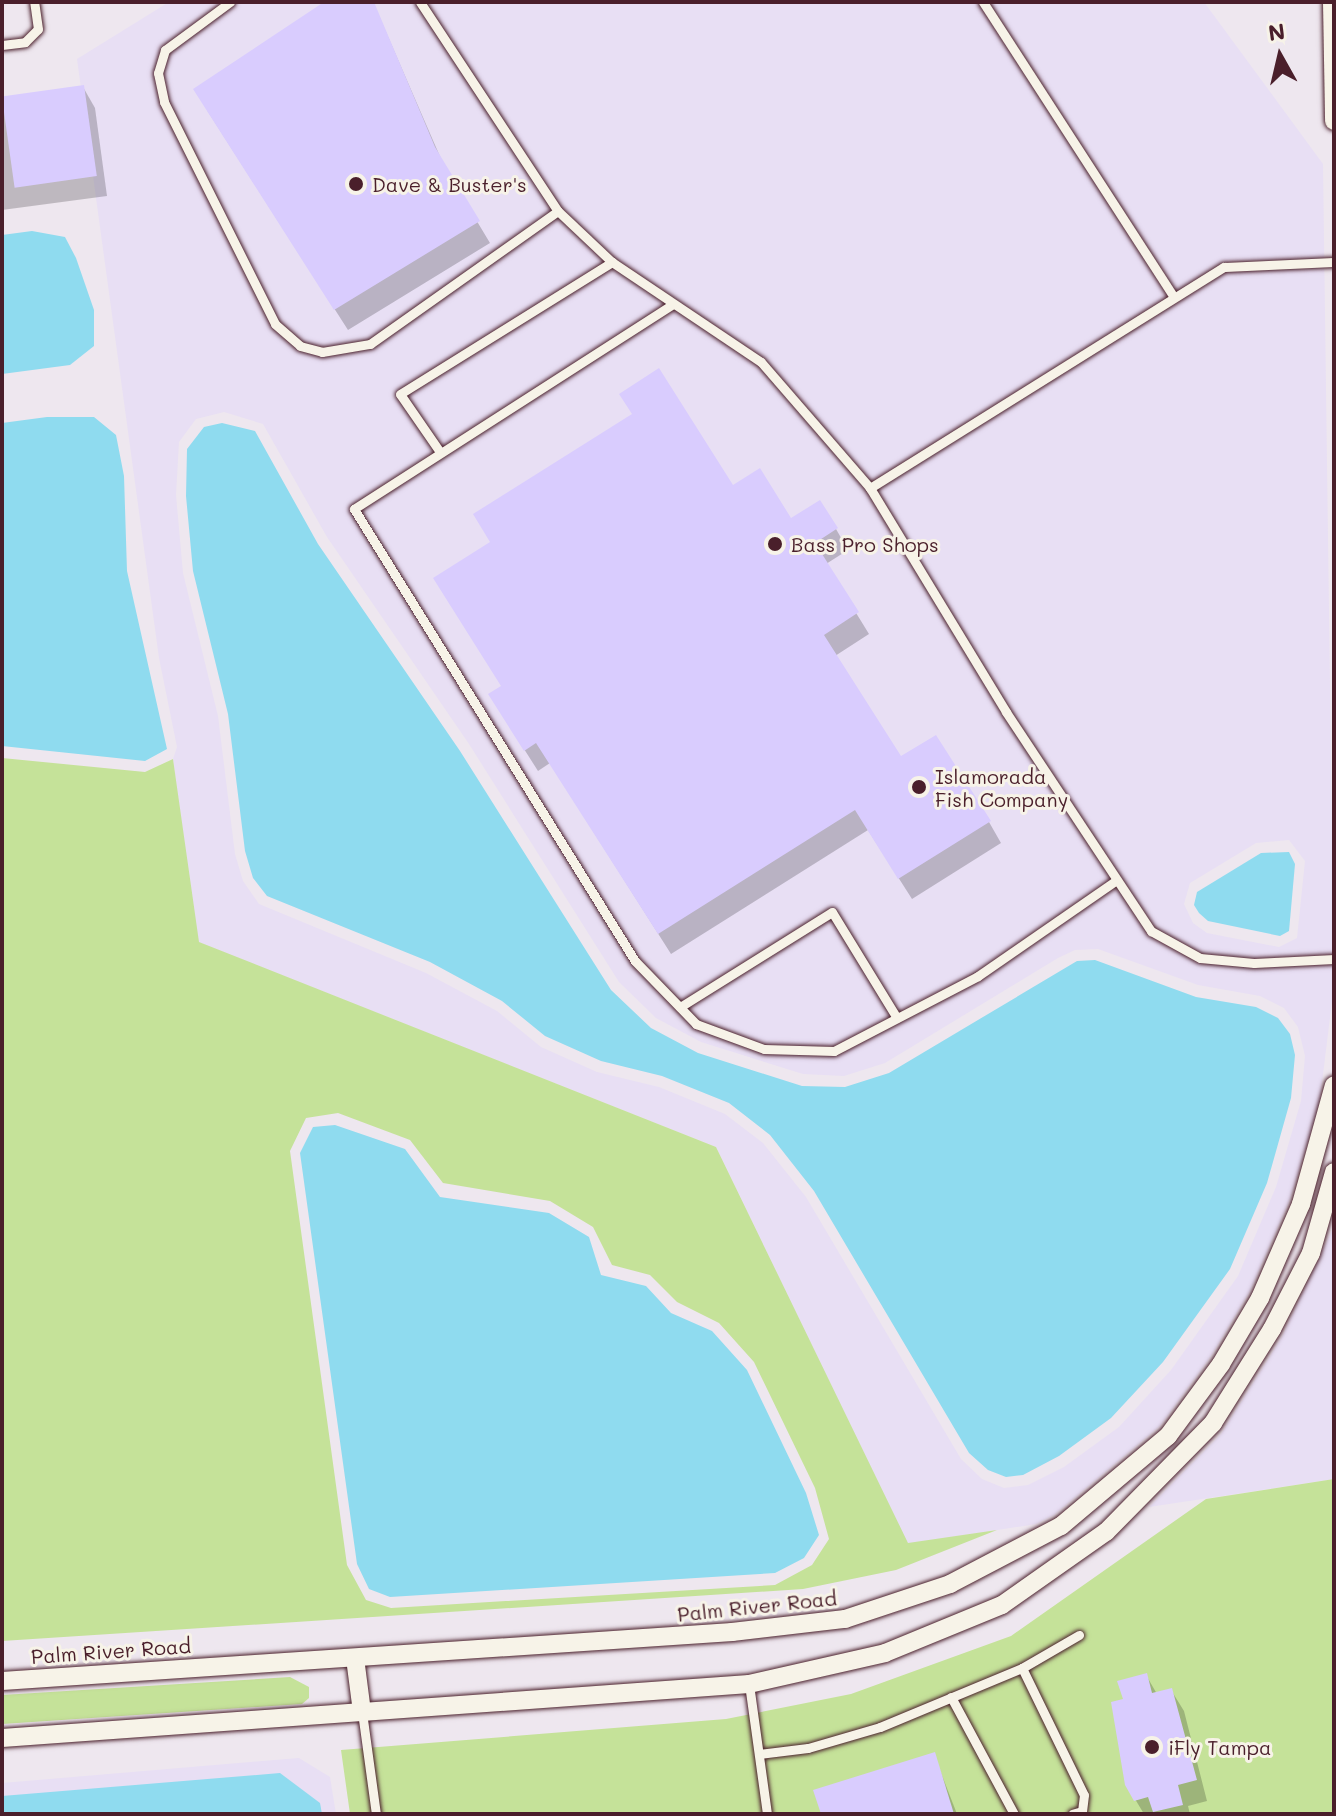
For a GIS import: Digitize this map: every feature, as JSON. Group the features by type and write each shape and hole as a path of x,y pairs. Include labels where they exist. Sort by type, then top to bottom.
{"street":[{"path":"1332,2 1334,121"},
{"name":"Palm River Road","path":"2,1681 732,1632 845,1619 950,1584 1061,1526 1168,1436 1221,1364 1260,1298 1301,1204 1334,1085"},
{"path":"2,1738 299,1720 362,1712 749,1684 885,1653 1002,1605 1106,1532 1222,1410 1311,1253 1334,1172"},
{"path":"355,1658 362,1712"}],"lane":[{"path":"2,45 25,42 38,29 34,2"},
{"path":"230,2 165,50 158,73 164,102 275,324 300,346 322,352 370,344 558,211"},
{"path":"420,2 558,211 612,262 761,362 870,488 1115,881 1151,931 1200,958 1254,963 1334,959"},
{"path":"983,2 1173,296"},
{"path":"440,452 400,394 612,262"},
{"path":"870,488 1173,296 1224,267 1334,262"},
{"path":"673,304 354,509 635,961 696,1024 764,1049 834,1051 978,976 1115,881"},
{"path":"680,1007 832,912 897,1018"},
{"path":"759,1754 808,1748 951,1697 1022,1668 1079,1635"},
{"path":"1022,1668 1084,1795 1082,1811 1072,1814"},
{"path":"749,1684 767,1814"},
{"path":"951,1697 1014,1814"},
{"path":"362,1712 376,1814"}],"shaded area":[{"path":"169,2 1204,2 1323,164 1334,985 1319,1107 1290,1199 1250,1291 1211,1356 1160,1426 1054,1515 1036,1524 908,1544 716,1147 198,942 173,759 177,747 159,658 77,59","holes":["224,412 263,424 327,537 469,744 619,982 656,1018 701,1042 803,1074 844,1076 885,1063 1058,958 1075,950 1098,949 1198,985 1260,996 1284,1008 1298,1027 1305,1056 1301,1101 1276,1187 1238,1276 1171,1370 1119,1427 1064,1467 1028,1485 1004,1488 982,1479 961,1459 806,1197 763,1143 725,1114 659,1087 597,1072 541,1047 497,1011 426,973 259,904 243,881 235,854 218,716 183,573 176,495 179,442 196,419","1289,840 1305,861 1297,938 1279,947 1207,933 1193,923 1184,904 1190,883 1256,843"]},
{"path":"1334,1226 1334,1479 1149,1507 1221,1434 1282,1337"},
{"path":"299,1758 330,1777 336,1814 2,1814 2,1783"}],"green space":[{"path":"2,758 145,772 173,759 199,942 716,1147 908,1543 997,1530 896,1570 803,1589 2,1641","holes":["338,1113 410,1140 443,1183 550,1201 593,1227 612,1265 650,1275 677,1302 719,1323 754,1362 815,1488 829,1539 812,1565 775,1585 391,1608 366,1600 347,1565 290,1151 306,1118"]},
{"path":"1334,1479 1334,1814 350,1814 341,1750 726,1719 851,1694 1011,1636 1206,1499"},
{"path":"290,1677 309,1687 309,1698 302,1704 2,1724 2,1695"}],"water":[{"path":"32,231 65,237 76,258 94,310 94,346 70,365 2,374 2,235"},
{"path":"47,417 94,417 116,435 124,476 127,571 167,749 145,761 2,746 2,423"},
{"path":"222,423 255,431 318,544 460,751 611,990 651,1028 698,1053 802,1086 845,1087 889,1073 1077,961 1095,960 1196,997 1256,1007 1278,1018 1290,1034 1295,1055 1291,1098 1267,1183 1230,1269 1163,1362 1111,1418 1059,1456 1023,1475 1006,1477 988,1470 969,1453 814,1191 770,1135 729,1103 662,1076 601,1061 545,1036 502,1001 430,962 267,896 253,878 245,851 228,714 193,571 186,496 187,449 204,427"},
{"path":"1289,852 1295,864 1289,931 1280,936 1208,921 1194,905 1197,892 1261,853"},
{"path":"335,1125 405,1149 440,1197 549,1213 589,1237 601,1275 646,1286 671,1313 712,1331 747,1370 806,1493 819,1535 804,1558 775,1573 390,1597 369,1589 357,1564 300,1153 313,1127"},
{"path":"280,1773 320,1803 322,1814 2,1814 2,1796"}],"building":[{"name":"Dave & Buster's","path":"324,2 374,2 435,147 480,221 334,310 193,89"},
{"path":"84,85 97,176 15,188 2,97"},
{"path":"659,368 733,485 760,468 791,518 820,500 838,528 815,543 859,612 824,635 901,756 936,735 991,821 898,879 855,810 658,934 536,743 524,751 488,694 501,686 433,578 490,542 473,514 632,414 619,394"},
{"name":"iFly Tampa","path":"1147,1673 1152,1693 1172,1688 1197,1780 1178,1785 1183,1805 1153,1812 1148,1797 1134,1801 1125,1785 1111,1702 1123,1699 1117,1681"},
{"path":"935,1752 954,1814 821,1814 813,1790"}],"place":[{"name":"Dave & Buster's","path":"356,184"},
{"name":"Bass Pro Shops","path":"775,544"},
{"name":"Islamorada Fish Company","path":"919,787"},
{"name":"iFly Tampa","path":"1152,1747"}]}
